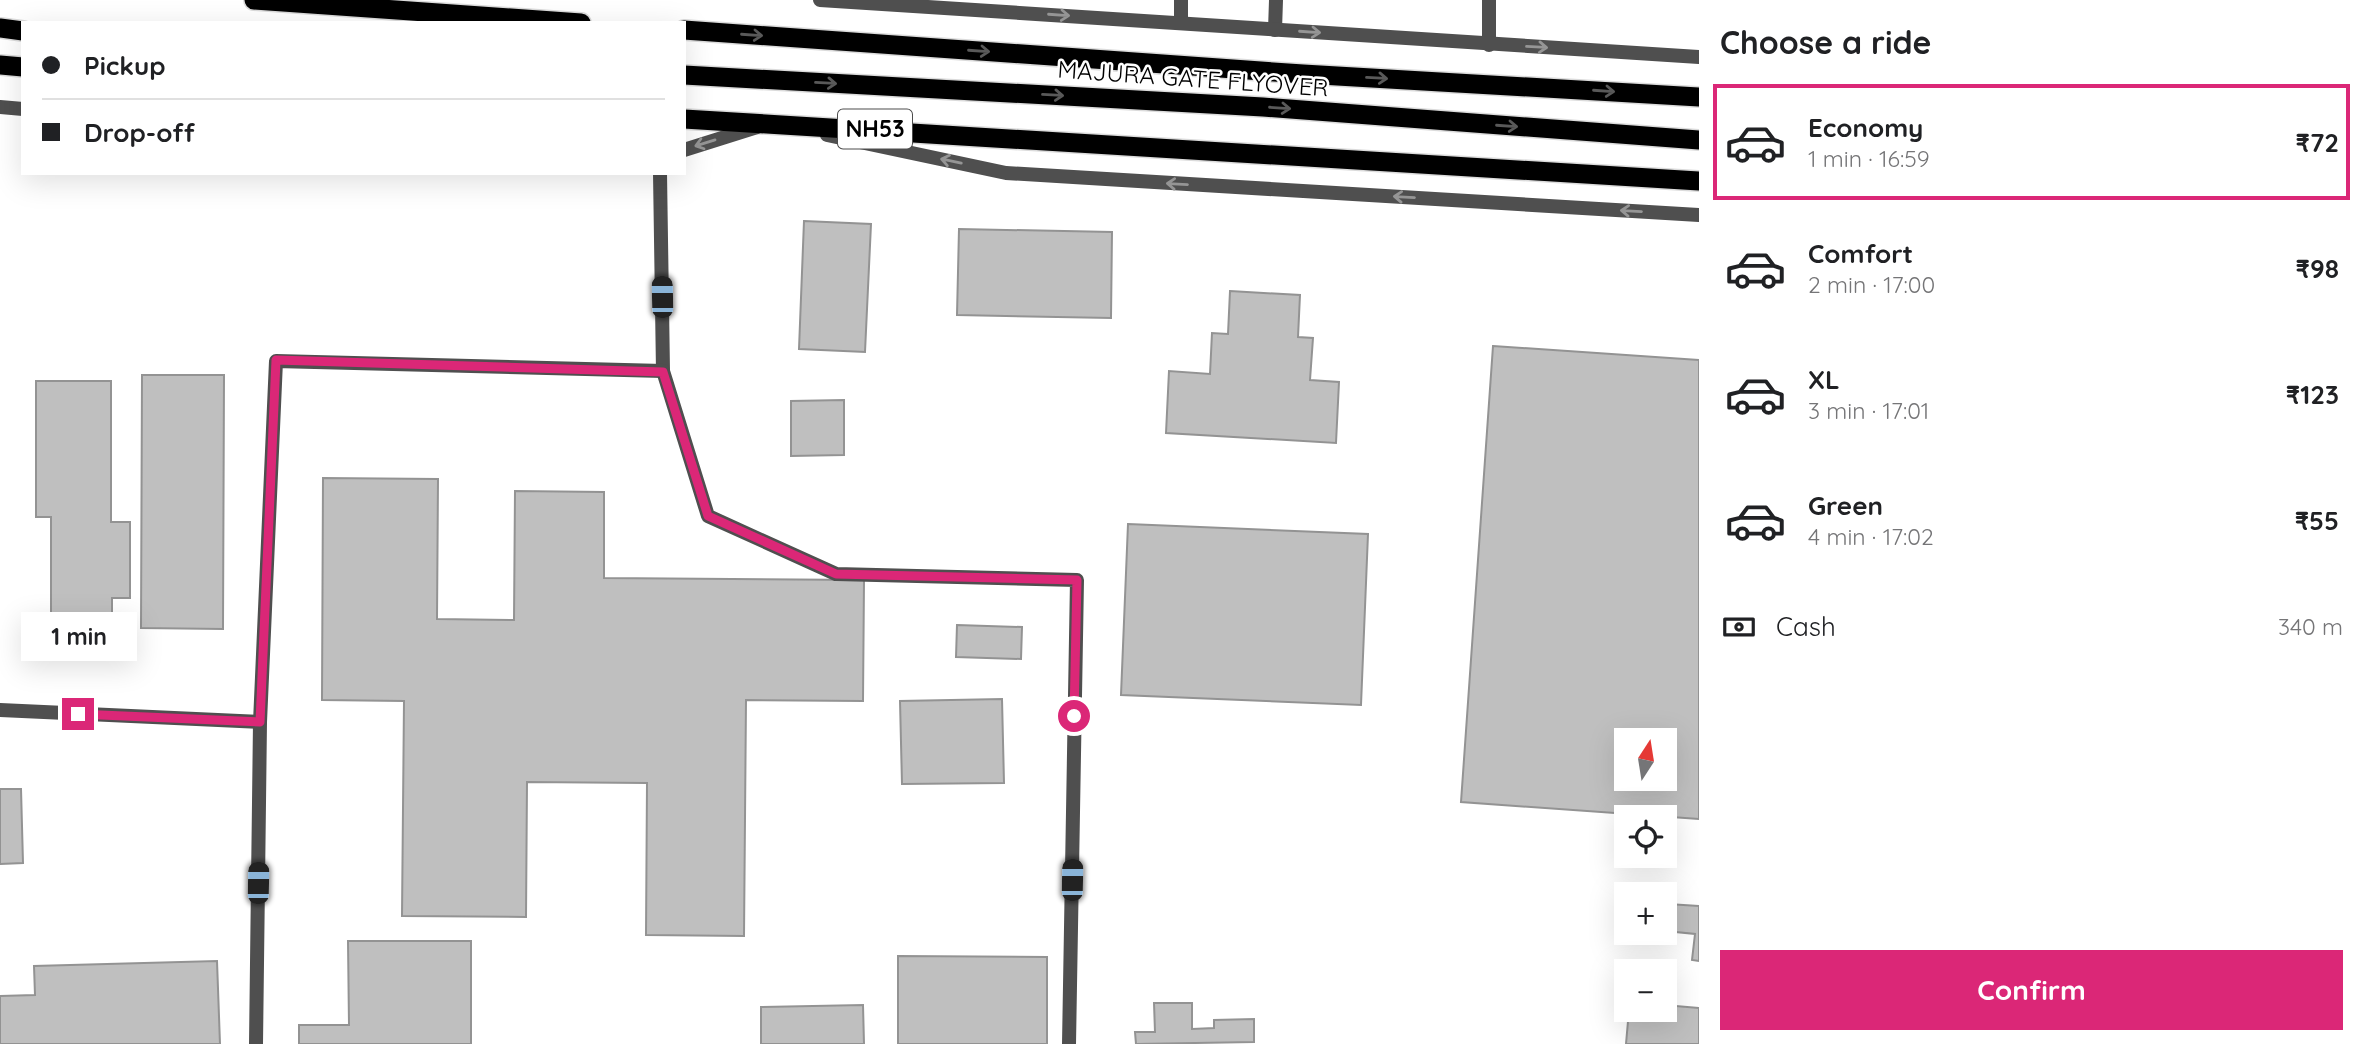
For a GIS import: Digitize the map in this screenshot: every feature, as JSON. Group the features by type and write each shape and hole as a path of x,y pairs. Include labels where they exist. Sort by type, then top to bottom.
{"highway":[{"path":"254,0 553,21"},
{"path":"0,28 21,30"},
{"path":"686,30 1303,74 1699,97"},
{"path":"0,65 21,67"},
{"name":"MAJURA GATE FLYOVER","path":"686,75 1264,107 1699,140"},
{"name":"NH53","path":"686,119 772,122 1699,181"}],"street":[{"path":"820,0 908,2 1489,45 1699,57"},
{"path":"1181,0 1181,23"},
{"path":"1275,30 1276,0"},
{"path":"1489,0 1489,45"},
{"path":"0,107 21,109"},
{"path":"686,149 772,122 1006,173 1699,215"},
{"path":"660,175 663,372 708,516 836,574 1077,580 1069,1044"},
{"path":"256,1044 260,722 276,360 663,372"},
{"path":"0,710 260,722"}],"building":[{"path":"804,221 871,224 865,352 799,349"},
{"path":"959,229 1112,232 1111,318 957,315"},
{"path":"1230,291 1300,295 1298,337 1313,338 1310,380 1339,382 1336,443 1166,433 1169,371 1210,374 1212,333 1228,334"},
{"path":"1493,346 1699,360 1699,819 1677,817 1677,805 1614,805 1614,813 1461,802"},
{"path":"142,375 224,375 223,629 141,628"},
{"path":"36,381 111,381 111,522 130,522 130,598 112,598 112,630 51,630 51,517 36,517"},
{"path":"844,400 844,455 791,456 791,401"},
{"path":"323,478 438,479 437,619 514,620 515,491 604,492 604,578 864,580 863,701 746,700 744,936 646,935 647,783 527,782 526,917 402,916 404,701 322,700"},
{"path":"1128,524 1368,534 1361,705 1121,695"},
{"path":"957,625 1022,627 1021,659 956,657"},
{"path":"1002,699 1004,783 902,784 900,701"},
{"path":"0,789 21,789 23,863 0,864"},
{"path":"1677,905 1699,906 1699,961 1692,960 1695,934 1677,932"},
{"path":"348,941 471,941 471,1044 299,1044 299,1025 349,1025"},
{"path":"898,956 1047,957 1047,1044 898,1044"},
{"path":"217,961 220,1044 0,1044 0,996 35,995 34,966"},
{"path":"1154,1003 1192,1003 1192,1029 1214,1028 1214,1020 1254,1019 1254,1042 1136,1044 1135,1032 1155,1032"},
{"path":"863,1005 864,1044 761,1044 761,1007"},
{"path":"1677,1006 1699,1008 1699,1044 1626,1044 1628,1022 1677,1022"}],"route":[{"path":"78,714 260,722 276,360 663,372 708,516 836,574 1077,580 1074,716"}]}
